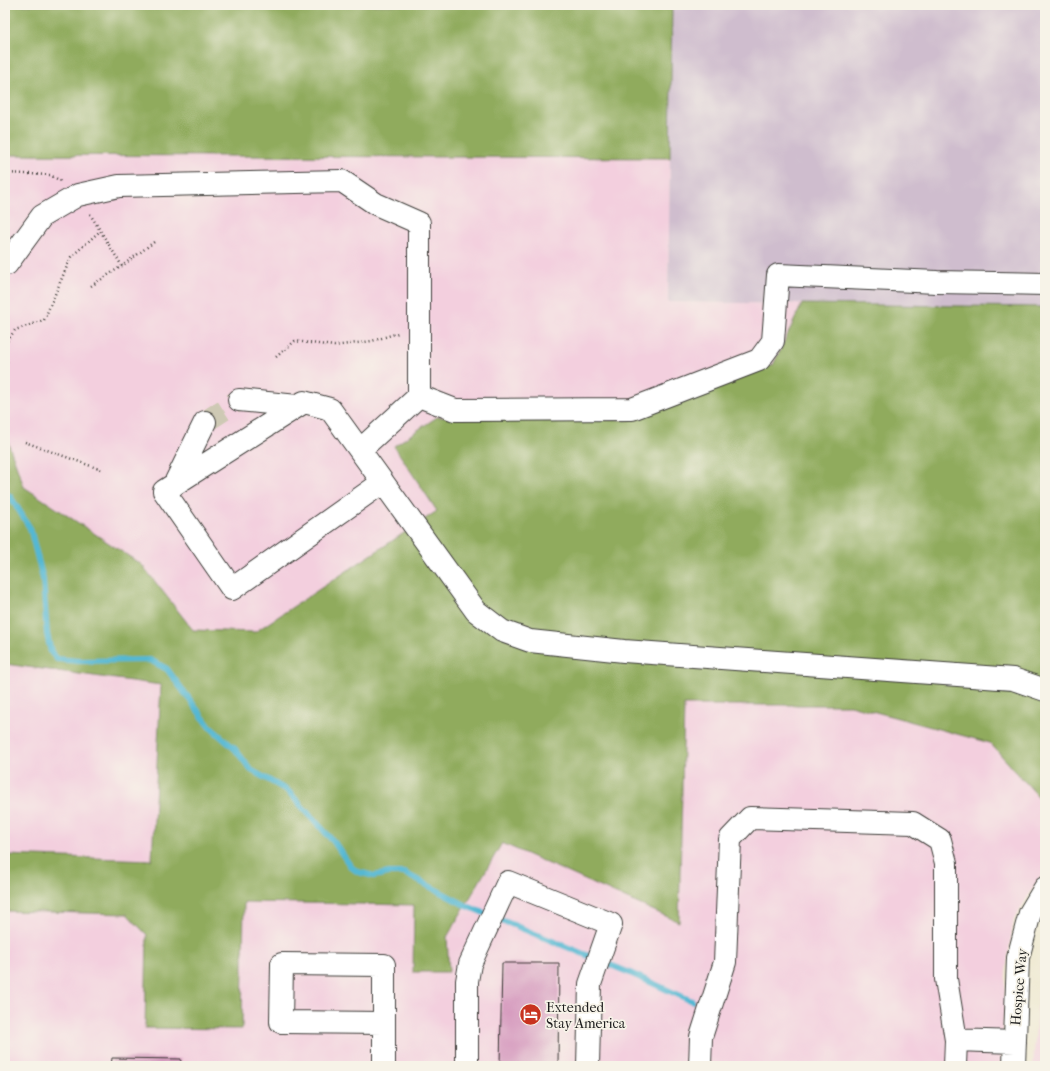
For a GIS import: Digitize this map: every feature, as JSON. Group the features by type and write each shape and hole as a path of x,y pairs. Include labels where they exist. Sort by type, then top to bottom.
{"street":[{"path":"7,264 42,216 78,195 119,186 342,181 376,204 419,223 419,396 360,450"},
{"path":"419,396 455,410 632,409 759,360 773,341 778,275 937,282 1045,284"},
{"path":"239,400 297,406"},
{"path":"383,482 232,589 164,491 304,402 330,409 360,450 476,611 502,631 530,641 624,652 1013,679 1045,690"},
{"path":"174,485 205,422"},
{"path":"700,1066 701,1037 725,962 730,839 750,818 913,824 940,840 946,863 946,979 956,1040 955,1066"},
{"path":"467,1066 467,981 470,964 508,882 611,924 590,984 588,1066"},
{"name":"Hospice Way","path":"1014,1066 1018,958 1030,913 1045,888"},
{"path":"384,1023 281,1022 282,964 384,965 384,1023 384,1066"},
{"path":"956,1040 1015,1042"}],"path":[{"path":"5,173 50,175 67,184"},
{"path":"89,212 122,266"},
{"path":"5,365 7,364 5,344 15,330 44,320 71,258 100,231"},
{"path":"91,286 122,266 154,242"},
{"path":"276,357 295,341 334,346 372,341 405,331"},
{"path":"25,442 102,470"}],"shaded area":[{"path":"672,5 1045,5 1045,307 668,302"},
{"path":"5,155 670,158 668,302 802,304 773,365 628,420 437,417 394,447 437,511 255,632 193,630 142,565 24,487 5,434"},
{"path":"5,664 161,684 150,900 415,905 414,972 448,972 447,937 502,843 679,922 684,705 850,705 991,743 1045,804 1045,870 1014,919 1006,971 1001,1066 5,1066"},
{"path":"1045,926 1045,1066 1033,1066 1043,929"}],"green space":[{"path":"5,5 672,5 670,158 5,155"},
{"path":"802,304 1045,307 1045,804 990,743 850,705 684,705 679,922 502,843 447,937 449,972 413,972 414,905 244,902 242,1029 145,1028 147,935 127,914 5,911 5,855 152,860 161,685 5,664 5,434 24,487 142,565 193,630 255,632 437,511 394,446 437,417 628,420 773,365"}],"building":[{"name":"Extended Stay America","path":"502,963 559,963 558,1066 500,1066"},
{"path":"112,1058 181,1059 180,1066 111,1066"}],"waterway":[{"path":"5,493 10,496 30,528 43,579 47,634 51,652 57,659 78,661 150,660 167,669 210,727 235,749 251,770 288,791 334,842 351,867 358,872 374,876 389,873 404,873 467,906 630,973 692,1001"}],"tunnel":[{"path":"205,422 239,400"}],"place":[{"name":"Extended Stay America","path":"530,1015"}]}
